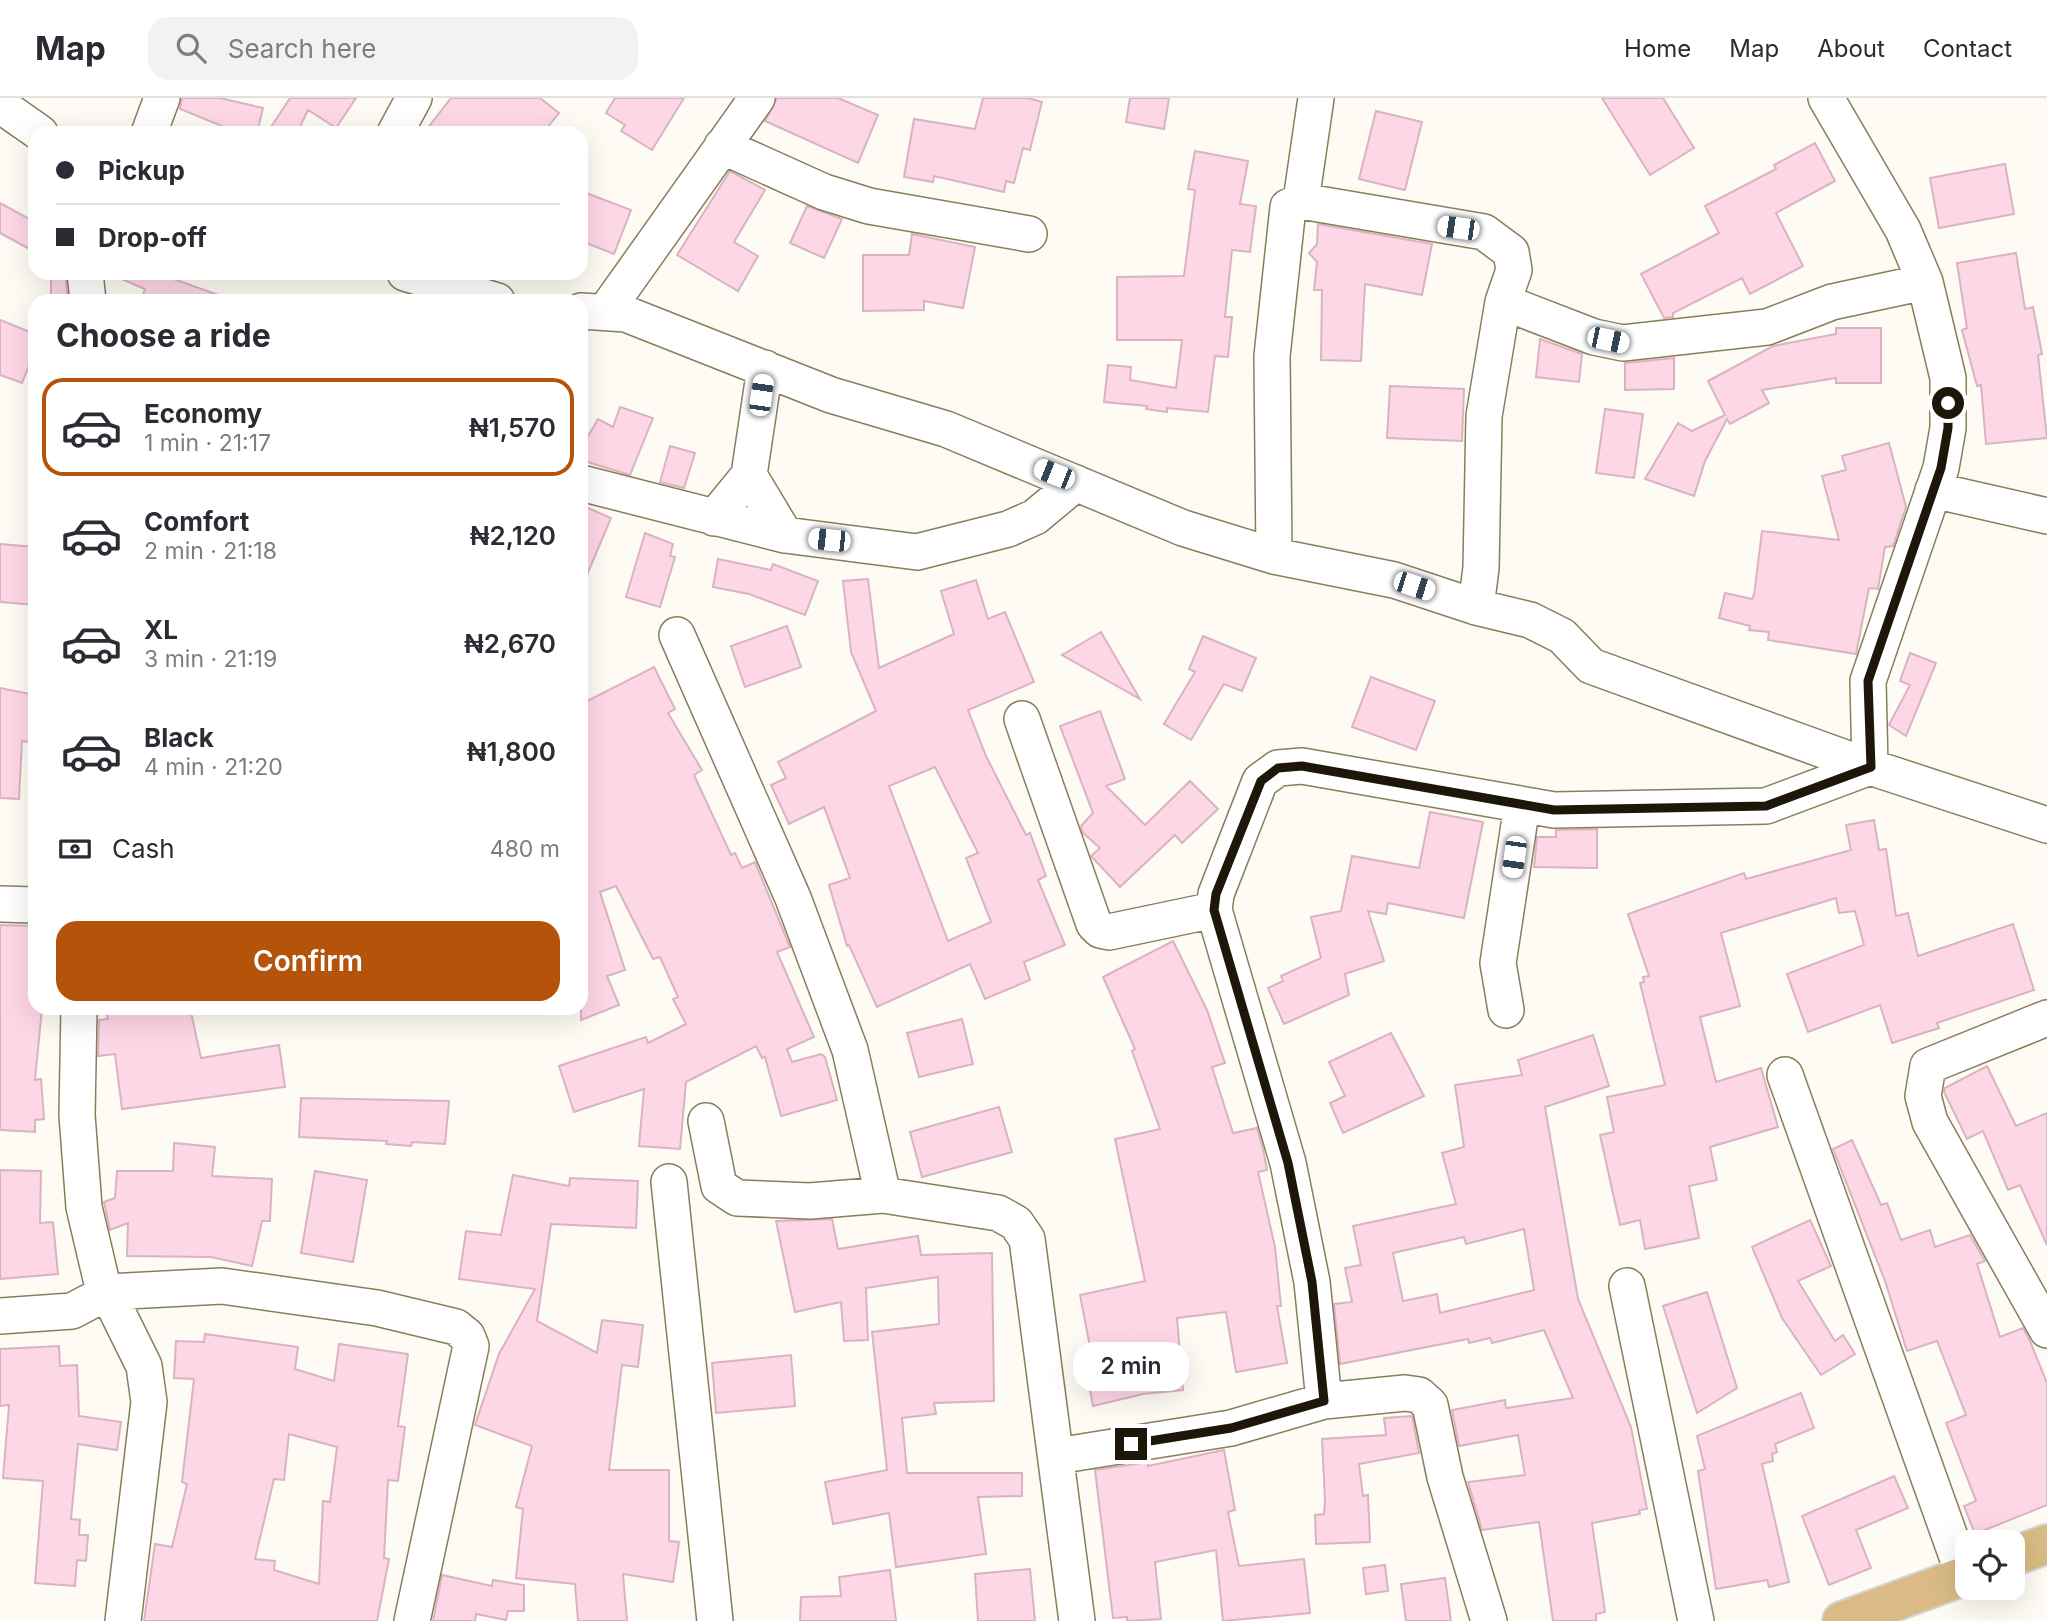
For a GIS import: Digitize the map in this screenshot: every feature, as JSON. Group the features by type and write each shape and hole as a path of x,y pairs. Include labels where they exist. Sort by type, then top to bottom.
{"main road":[{"path":"2025,1552 2047,1544"},
{"path":"1842,1621 1955,1580"}],"street":[{"path":"152,126 162,98"},
{"path":"399,126 414,98"},
{"path":"593,312 627,279 757,98"},
{"path":"1301,201 1316,98"},
{"path":"1826,98 1903,230 1926,282 1948,378 1948,428 1941,468 1868,681 1871,767"},
{"path":"0,105 30,126"},
{"path":"722,146 824,192 869,206 1029,234"},
{"path":"1274,556 1272,356 1288,207 1301,201 1484,232 1511,252 1514,270 1503,302 1484,416 1481,568 1476,607"},
{"path":"627,279 647,322"},
{"path":"428,280 474,294"},
{"path":"1503,302 1594,337 1623,343 1767,327 1832,302 1926,282"},
{"path":"593,312 626,314 831,395 946,429 1183,528 1274,556 1394,579 1476,607 1530,620 1562,636 1591,666 1871,767 2047,825"},
{"path":"714,518 749,475 765,368"},
{"path":"749,475 785,536"},
{"path":"588,485 785,536 918,552 1008,529 1035,517 1076,483"},
{"path":"1933,489 2047,516"},
{"path":"677,635 793,898 850,1050 883,1195"},
{"path":"1022,719 1094,923 1101,930 1109,932 1214,910"},
{"path":"1324,1401 1312,1282 1288,1163 1214,910 1216,894 1261,781 1278,768 1302,766 1554,810 1766,806 1871,767"},
{"path":"1506,1010 1498,963 1522,805"},
{"path":"0,904 28,905"},
{"path":"79,1015 77,1115 84,1207 101,1279 144,1366 149,1402 123,1621"},
{"path":"2047,1018 1928,1066 1923,1096 1930,1122 2047,1331"},
{"path":"1785,1075 1955,1548"},
{"path":"706,1121 719,1186 737,1198 810,1201 883,1195 998,1213 1016,1223 1027,1239 1077,1621"},
{"path":"669,1182 715,1621"},
{"path":"0,1316 72,1311 108,1292 222,1286 377,1308 456,1327 467,1336 471,1346 412,1621"},
{"path":"1627,1286 1696,1621"},
{"path":"1057,1456 1231,1428 1324,1401 1405,1393 1419,1395 1430,1405 1445,1477 1489,1621"}],"building":[{"path":"182,98 220,98 263,108 259,126 222,126 180,109"},
{"path":"290,98 356,98 337,126 333,126 308,110 300,126 272,126"},
{"path":"451,98 540,98 559,113 549,126 429,126"},
{"path":"615,98 684,98 652,150 621,131 625,125 606,113"},
{"path":"777,98 838,98 878,115 858,163 765,121"},
{"path":"983,98 1028,98 1042,102 1030,150 1023,148 1014,183 1006,181 1004,192 934,176 933,182 904,177 914,119 975,129"},
{"path":"1130,98 1169,98 1164,129 1126,122"},
{"path":"1602,98 1663,98 1694,148 1650,175"},
{"path":"1376,111 1422,122 1405,190 1359,179"},
{"path":"1815,143 1835,181 1776,213 1803,266 1750,294 1742,278 1673,313 1673,317 1664,318 1641,274 1719,233 1705,206 1776,169 1774,165"},
{"path":"1195,151 1248,161 1240,204 1256,206 1250,252 1232,250 1225,317 1232,317 1228,357 1215,356 1208,412 1167,408 1167,412 1146,409 1147,406 1104,402 1108,365 1131,367 1130,380 1176,388 1182,340 1117,340 1117,277 1184,276 1195,190 1188,189"},
{"path":"2005,164 2014,214 1939,228 1930,178"},
{"path":"730,171 765,190 734,242 758,256 738,291 677,255"},
{"path":"588,194 631,210 614,254 588,244"},
{"path":"0,203 28,218 28,248 0,233"},
{"path":"807,206 842,219 824,258 790,243"},
{"path":"1318,224 1432,244 1422,295 1365,284 1361,361 1321,360 1322,290 1314,290 1317,262 1309,253 1317,244"},
{"path":"912,234 975,247 963,308 924,301 924,310 863,311 863,255 909,255"},
{"path":"2016,253 2025,309 2033,307 2042,354 2038,355 2047,438 1986,444 1981,385 1977,386 1962,330 1967,328 1957,263"},
{"path":"51,280 66,280 67,294 51,294"},
{"path":"124,280 177,280 216,294 143,294 145,289"},
{"path":"0,320 28,331 28,368 22,383 0,375"},
{"path":"1836,328 1881,328 1881,383 1836,383 1836,378 1762,390 1769,403 1730,424 1727,419 1705,461 1694,496 1645,479 1678,423 1692,431 1725,415 1708,381 1773,346 1836,334"},
{"path":"1540,339 1582,354 1579,382 1536,377"},
{"path":"1674,358 1674,389 1625,390 1625,363"},
{"path":"1390,386 1464,389 1462,441 1387,438"},
{"path":"620,407 653,418 630,475 588,462 588,436 598,419 613,427"},
{"path":"1605,409 1643,414 1634,478 1596,473"},
{"path":"1889,443 1906,507 1893,546 1885,547 1878,589 1869,588 1856,654 1768,640 1769,632 1749,630 1750,626 1719,618 1725,593 1752,599 1754,595 1762,531 1839,540 1822,476 1846,470 1842,456"},
{"path":"670,446 695,453 684,488 660,482"},
{"path":"588,508 611,518 588,572"},
{"path":"645,533 673,544 670,556 675,557 660,607 626,597"},
{"path":"0,544 28,546 28,604 0,602"},
{"path":"718,559 771,570 773,564 818,581 805,615 749,594 713,587"},
{"path":"868,579 879,668 954,634 941,591 976,580 988,619 1005,612 1034,682 968,710 986,756 1026,835 1030,833 1046,876 1038,880 1065,945 1024,962 1030,980 985,999 970,964 877,1007 849,945 847,946 829,885 850,878 824,807 789,824 771,785 786,778 778,762 876,711 851,652 843,581","holes":["935,767 978,853 966,858 991,922 948,941 889,786"]},
{"path":"787,626 801,667 745,687 731,646"},
{"path":"1101,632 1140,699 1062,655"},
{"path":"1203,636 1256,658 1242,691 1224,684 1191,740 1164,724 1195,672 1189,669"},
{"path":"1910,653 1936,663 1906,736 1889,725 1910,685 1900,681"},
{"path":"654,667 675,709 668,713 702,770 694,775 731,855 735,853 742,868 755,862 790,947 777,952 814,1037 787,1049 792,1062 821,1054 825,1057 837,1100 781,1116 765,1057 762,1058 756,1046 686,1082 680,1149 639,1146 644,1089 574,1112 559,1066 646,1037 648,1043 686,1024 673,999 678,997 660,957 653,959 616,886 600,892 625,970 607,976 619,1005 581,1020 581,1015 588,1015 588,700"},
{"path":"1371,677 1435,701 1416,750 1352,727"},
{"path":"0,688 28,694 28,742 22,741 19,799 0,798"},
{"path":"1100,711 1125,779 1106,786 1145,825 1190,781 1218,809 1182,843 1175,835 1120,887 1091,856 1100,848 1083,833 1081,826 1093,813 1060,726"},
{"path":"1430,812 1483,822 1464,918 1388,903 1386,914 1368,911 1384,961 1345,974 1349,995 1284,1024 1268,988 1283,981 1281,976 1321,958 1311,917 1341,911 1352,856 1419,868"},
{"path":"1874,820 1879,850 1886,849 1896,916 1908,913 1918,956 2013,924 2034,990 1937,1023 1939,1028 1892,1043 1880,1005 1808,1032 1787,974 1864,945 1855,911 1839,913 1836,898 1721,933 1740,1006 1700,1017 1716,1082 1761,1068 1778,1127 1710,1147 1717,1180 1689,1186 1699,1238 1645,1249 1640,1220 1620,1225 1600,1135 1614,1132 1607,1097 1665,1085 1640,983 1644,982 1643,977 1649,976 1628,914 1744,873 1746,879 1851,850 1846,825"},
{"path":"1597,829 1597,868 1534,867 1537,837 1556,837 1556,830"},
{"path":"0,925 28,926 28,1015 41,1015 35,1080 41,1079 44,1119 35,1120 35,1132 0,1130"},
{"path":"1173,941 1207,1010 1225,1063 1212,1067 1233,1133 1257,1128 1263,1149 1267,1170 1258,1172 1275,1247 1281,1306 1277,1306 1287,1363 1236,1372 1226,1312 1177,1318 1183,1390 1143,1394 1093,1406 1082,1348 1090,1347 1080,1295 1145,1281 1115,1139 1160,1129 1132,1051 1135,1049 1103,977"},
{"path":"107,1015 192,1015 201,1058 279,1045 285,1087 122,1109 115,1054 98,1056 99,1020 108,1019"},
{"path":"962,1019 973,1064 919,1077 907,1033"},
{"path":"1391,1033 1424,1096 1343,1133 1330,1103 1345,1096 1329,1062"},
{"path":"1593,1035 1609,1086 1545,1107 1578,1299 1631,1427 1647,1509 1639,1510 1640,1514 1592,1523 1605,1612 1596,1614 1596,1621 1553,1621 1539,1522 1482,1530 1468,1482 1525,1475 1518,1435 1459,1446 1452,1410 1505,1400 1506,1408 1573,1398 1544,1330 1492,1343 1490,1338 1469,1343 1468,1339 1340,1364 1334,1304 1352,1302 1345,1268 1361,1265 1353,1226 1456,1204 1442,1153 1464,1147 1455,1085 1522,1075 1518,1060","holes":["1524,1229 1534,1290 1440,1313 1437,1294 1403,1301 1393,1253 1464,1237 1466,1244"]},
{"path":"1987,1066 2016,1126 2047,1113 2047,1245 2020,1185 2008,1190 1983,1131 1967,1139 1944,1092 1945,1088"},
{"path":"301,1098 449,1101 445,1144 412,1142 411,1146 386,1144 387,1141 299,1137"},
{"path":"999,1107 1012,1152 922,1177 910,1132"},
{"path":"1852,1140 1881,1205 1887,1203 1901,1240 1930,1230 1935,1247 1970,1235 1985,1261 1977,1264 2000,1337 2023,1328 2047,1383 2047,1505 1985,1530 1973,1530 1964,1506 1976,1501 1946,1423 1966,1415 1937,1341 1907,1351 1885,1281 1833,1149"},
{"path":"174,1143 215,1147 212,1176 272,1179 270,1221 262,1221 252,1266 211,1257 127,1256 128,1223 110,1230 104,1202 115,1198 117,1171 173,1171"},
{"path":"0,1170 41,1171 40,1223 53,1222 58,1274 0,1279"},
{"path":"315,1171 367,1180 353,1262 301,1253"},
{"path":"513,1175 569,1186 570,1178 638,1181 636,1228 551,1224 537,1321 597,1353 602,1320 643,1325 638,1367 622,1365 609,1470 669,1470 669,1541 679,1542 673,1582 623,1574 627,1621 578,1621 575,1584 516,1578 523,1509 516,1507 532,1446 475,1425 499,1354 535,1289 459,1279 466,1231 501,1235"},
{"path":"832,1219 838,1249 918,1236 921,1255 992,1253 994,1401 934,1403 936,1414 902,1418 907,1473 1022,1473 1022,1496 978,1497 986,1554 896,1567 889,1513 833,1524 825,1482 887,1470 872,1332 939,1324 938,1277 866,1288 868,1340 844,1341 841,1302 795,1312 776,1221"},
{"path":"1810,1220 1831,1266 1798,1281 1835,1341 1843,1335 1855,1354 1821,1375 1782,1318 1752,1247"},
{"path":"1707,1292 1737,1388 1697,1413 1663,1306"},
{"path":"205,1334 298,1347 295,1369 334,1381 339,1344 408,1354 398,1426 405,1427 398,1481 388,1480 384,1558 389,1559 377,1621 144,1621 155,1544 172,1547 187,1484 182,1482 194,1379 174,1378 176,1341 204,1342","holes":["289,1434 337,1447 330,1502 323,1501 319,1584 274,1570 275,1561 255,1559 274,1479 284,1480"]},
{"path":"59,1346 60,1366 77,1365 79,1416 121,1422 117,1450 78,1444 71,1519 80,1520 79,1535 88,1535 86,1561 77,1560 75,1586 35,1583 43,1481 3,1478 9,1405 0,1406 0,1349"},
{"path":"791,1355 795,1406 716,1413 712,1363"},
{"path":"1801,1393 1814,1428 1775,1444 1777,1452 1772,1454 1773,1461 1762,1464 1789,1582 1769,1587 1767,1580 1716,1589 1698,1471 1705,1469 1697,1436"},
{"path":"1412,1416 1419,1453 1359,1464 1363,1496 1368,1495 1370,1542 1316,1544 1315,1515 1324,1514 1325,1500 1322,1439 1386,1435 1384,1418"},
{"path":"1224,1450 1235,1510 1228,1512 1239,1566 1304,1559 1310,1613 1223,1621 1216,1550 1155,1562 1161,1619 1127,1621 1127,1617 1113,1618 1095,1470 1148,1462 1148,1466"},
{"path":"1894,1476 1908,1508 1856,1530 1871,1568 1829,1585 1802,1516"},
{"path":"1385,1565 1388,1591 1366,1594 1363,1568"},
{"path":"1030,1569 1035,1621 978,1621 975,1574"},
{"path":"890,1570 896,1621 800,1621 801,1597 841,1596 839,1577"},
{"path":"442,1575 492,1586 493,1580 524,1585 524,1611 508,1611 506,1620 476,1614 475,1621 433,1621"},
{"path":"1445,1578 1451,1621 1406,1621 1401,1584"}],"route":[{"path":"1131,1444 1231,1428 1324,1401 1312,1282 1288,1163 1214,910 1216,894 1261,781 1278,768 1302,766 1461,796 1554,810 1766,806 1871,767 1868,681 1889,612 1941,468 1948,428 1948,403"}]}
